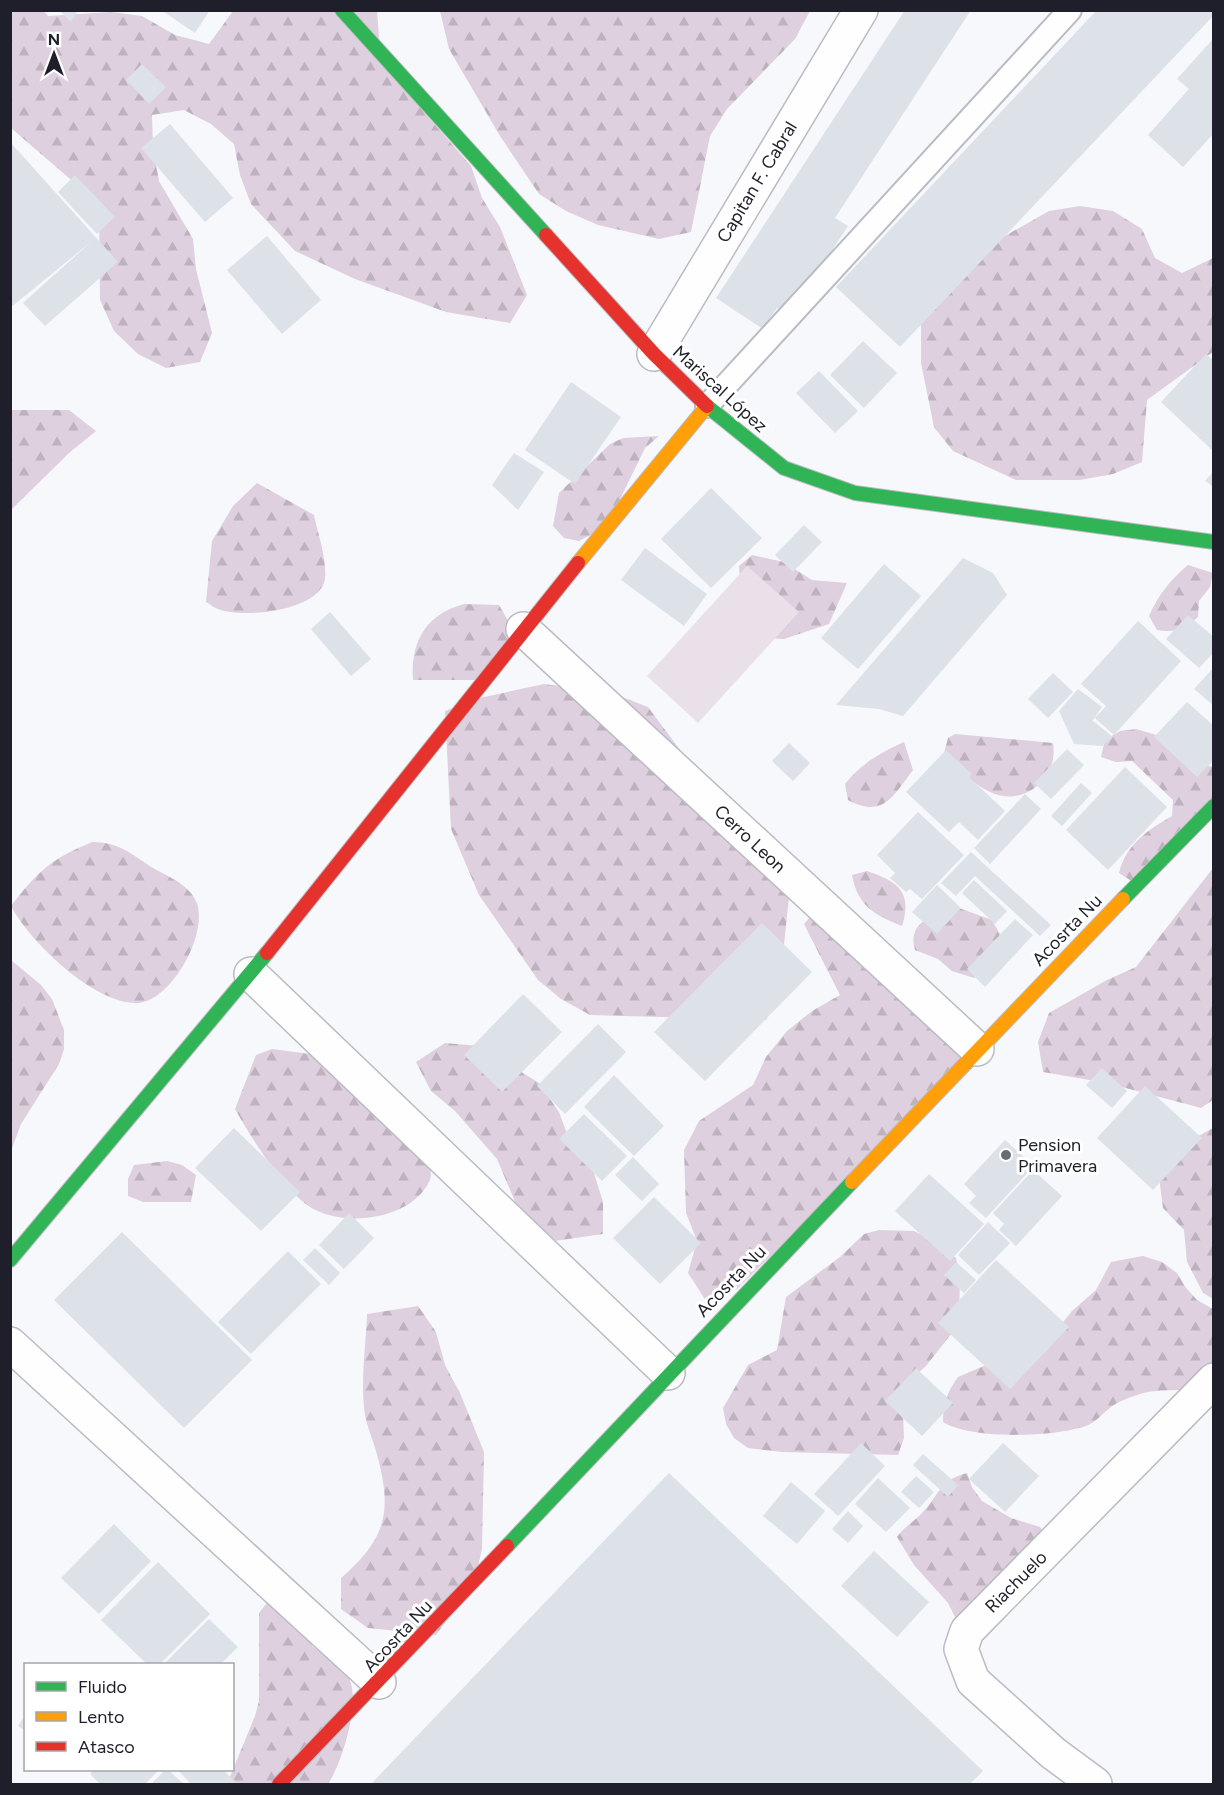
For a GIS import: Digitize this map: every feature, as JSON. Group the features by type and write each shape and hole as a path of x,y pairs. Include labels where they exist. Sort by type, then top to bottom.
{"street":[{"name":"Mariscal López","path":"342,10 654,354 707,406 784,468 855,493 1214,542"},
{"name":"Capitan F. Cabral","path":"654,354 861,10"},
{"path":"10,1260 251,974 523,629 707,406"},
{"name":"Cerro Leon","path":"523,629 977,1049"},
{"name":"Acosrta Nu","path":"279,1785 380,1682 668,1374 977,1049 1214,806"},
{"path":"251,974 668,1374"},
{"path":"10,1344 380,1682"},
{"name":"Riachuelo","path":"1095,1785 1053,1753 973,1681 961,1649 967,1632 1214,1380"}],"lane":[{"path":"707,406 1070,10"}],"green space":[{"path":"440,10 810,11 795,39 727,109 710,136 691,232 659,239 598,225 566,211 539,194 500,136 449,49"},
{"path":"10,11 44,11 48,16 111,12 142,16 175,35 209,44 233,11 377,11 381,63 471,166 482,198 500,227 527,295 510,323 446,312 355,279 295,251 251,204 240,175 234,144 211,124 184,110 152,115 153,149 159,181 193,239 196,269 212,333 200,362 166,368 138,354 114,331 100,300 99,204 11,128"},
{"path":"1080,206 1113,211 1142,229 1155,258 1182,273 1213,258 1213,352 1147,400 1142,462 1113,474 1080,480 1016,480 953,451 934,427 921,363 921,324 982,249 1049,211"},
{"path":"11,410 69,410 96,431 69,453 11,510"},
{"path":"659,436 645,448 607,526 579,541 564,538 553,526 559,493 610,444 623,438"},
{"path":"257,483 314,515 323,555 325,579 320,590 310,599 279,610 245,613 218,609 206,602 212,541 233,506"},
{"path":"752,555 784,562 812,580 847,583 829,624 784,639 766,638 741,597 739,566"},
{"path":"1188,565 1213,573 1210,587 1199,601 1198,617 1179,629 1157,630 1149,616 1156,601"},
{"path":"464,604 499,605 514,631 480,680 413,680 414,654 423,631 440,615"},
{"path":"544,684 612,693 648,707 710,790 766,829 784,861 789,897 779,992 766,1020 590,1015 561,999 538,980 479,895 451,829 445,711 475,699"},
{"path":"1136,729 1170,739 1196,762 1213,767 1214,817 1133,882 1119,873 1122,863 1139,839 1172,816 1173,800 1132,761 1116,762 1101,757 1105,740 1120,731"},
{"path":"955,734 1053,743 1050,768 1045,778 1026,793 1003,796 990,792 971,780 944,753 948,738"},
{"path":"904,742 913,770 893,796 879,806 870,807 848,800 845,784 851,777 872,759"},
{"path":"92,842 110,844 124,850 183,885 196,901 199,914 198,929 193,946 175,978 151,999 138,1003 121,1001 103,994 84,982 48,953 32,936 11,906 46,867 66,854"},
{"path":"1213,868 1213,1100 1201,1108 1107,1083 1043,1072 1038,1042 1049,1013 1107,980 1136,967"},
{"path":"867,871 887,879 900,889 905,904 902,926 884,918 863,902 852,875"},
{"path":"826,899 922,981 966,1063 736,1290 705,1299 688,1273 697,1241 686,1213 684,1150 699,1121 753,1085 766,1057 787,1031 812,1011 840,995 804,924"},
{"path":"959,908 992,920 1000,934 993,959 985,970 974,978 952,971 938,959 915,950 913,940 919,925 933,915"},
{"path":"11,960 41,985 52,999 64,1030 64,1049 59,1064 21,1124 11,1151"},
{"path":"333,1042 426,1153 431,1170 430,1180 421,1194 408,1205 392,1212 374,1217 338,1217 307,1205 277,1174 235,1109 256,1055 272,1049 310,1054"},
{"path":"445,1043 480,1046 539,1083 559,1112 572,1147 593,1170 603,1202 603,1234 533,1244 497,1159 455,1111 431,1091 416,1062"},
{"path":"1213,1128 1213,1299 1203,1293 1187,1262 1184,1230 1163,1208 1159,1177 1173,1150"},
{"path":"167,1161 182,1165 196,1175 191,1202 143,1202 128,1196 128,1179 134,1165"},
{"path":"879,1230 914,1231 928,1238 956,1258 960,1274 959,1324 926,1366 902,1387 904,1438 898,1455 782,1452 748,1448 734,1438 726,1424 723,1408 748,1365 777,1350 786,1297 840,1257 864,1234"},
{"path":"1143,1256 1162,1262 1177,1273 1197,1300 1213,1309 1213,1376 1196,1387 1149,1392 1129,1398 1108,1409 1089,1425 1072,1430 1034,1434 992,1434 956,1428 943,1422 946,1398 958,1377 1051,1337 1072,1311 1096,1290 1111,1262"},
{"path":"418,1306 436,1332 445,1365 460,1393 484,1452 482,1549 474,1584 436,1635 368,1628 341,1609 341,1578 368,1550 377,1536 385,1507 381,1472 364,1407 363,1372 367,1314"},
{"path":"967,1473 972,1487 982,1501 1011,1518 1040,1527 1059,1552 970,1626 955,1617 948,1603 914,1565 897,1537 927,1508 944,1485 957,1476"},
{"path":"273,1595 312,1614 312,1646 341,1667 348,1676 352,1686 352,1715 339,1762 328,1784 227,1784 234,1771 259,1701 259,1613"}],"shaded area":[{"path":"747,566 799,612 698,723 647,676"}],"building":[{"path":"59,10 78,10 71,22"},
{"path":"161,10 210,10 195,33"},
{"path":"905,10 971,10 835,218 848,226 789,316 777,308 763,329 716,298"},
{"path":"1097,10 1214,10 1214,15 900,347 836,287"},
{"path":"1212,40 1214,133 1183,167 1148,135 1189,89 1177,79"},
{"path":"142,64 166,87 149,104 126,80"},
{"path":"170,124 233,198 205,222 141,148"},
{"path":"10,142 118,262 45,326 23,303 92,241 10,308"},
{"path":"75,175 115,217 97,234 58,192"},
{"path":"267,236 321,300 282,334 227,270"},
{"path":"863,341 897,373 864,408 830,375"},
{"path":"1206,354 1214,361 1212,450 1161,402"},
{"path":"819,371 858,411 835,433 796,393"},
{"path":"571,382 621,417 575,484 525,450"},
{"path":"514,453 544,472 518,510 492,485"},
{"path":"1214,471 1214,487 1205,481"},
{"path":"711,488 762,538 711,588 661,539"},
{"path":"804,525 822,542 793,572 775,555"},
{"path":"645,548 707,594 684,626 621,580"},
{"path":"963,558 993,573 1007,595 903,716 879,709 836,705"},
{"path":"884,564 921,596 858,669 821,638"},
{"path":"330,612 371,659 351,676 311,629"},
{"path":"1188,615 1214,637 1214,652 1199,668 1166,639"},
{"path":"1138,621 1181,661 1114,735 1095,718 1106,706 1081,684"},
{"path":"1214,667 1214,706 1194,689"},
{"path":"1053,673 1073,692 1048,718 1028,699"},
{"path":"1078,689 1102,707 1091,723 1093,721 1113,737 1102,746 1074,744 1059,711"},
{"path":"1187,702 1214,726 1214,760 1197,777 1154,737"},
{"path":"789,743 810,763 793,781 772,761"},
{"path":"1067,749 1084,765 1051,799 1034,783"},
{"path":"946,750 972,774 969,777 1005,811 978,840 959,822 949,832 906,792"},
{"path":"1125,767 1167,807 1108,870 1066,830"},
{"path":"1081,783 1092,793 1062,826 1051,816"},
{"path":"1025,794 1041,809 990,864 974,848"},
{"path":"918,812 964,855 922,899 910,889 906,892 890,878 895,873 877,855"},
{"path":"971,852 1051,925 1040,936 975,876 956,896 941,883"},
{"path":"974,880 1007,911 995,924 962,893"},
{"path":"937,885 961,908 937,934 912,912"},
{"path":"1015,919 1033,935 985,987 967,969"},
{"path":"762,923 812,972 705,1081 654,1032"},
{"path":"523,994 562,1032 502,1092 464,1055"},
{"path":"598,1024 626,1052 565,1114 537,1086"},
{"path":"1102,1068 1127,1091 1112,1108 1086,1085"},
{"path":"614,1075 664,1126 634,1156 584,1107"},
{"path":"1145,1086 1202,1138 1153,1190 1097,1138"},
{"path":"584,1114 627,1156 602,1181 559,1139"},
{"path":"234,1128 300,1192 261,1231 195,1168"},
{"path":"1005,1140 1034,1166 986,1218 969,1203 976,1196 964,1184"},
{"path":"633,1157 659,1184 642,1201 615,1175"},
{"path":"1033,1170 1062,1196 1016,1246 999,1230 1004,1224 993,1213"},
{"path":"929,1174 984,1224 950,1261 895,1211"},
{"path":"654,1197 701,1243 660,1284 613,1238"},
{"path":"349,1213 374,1238 344,1269 319,1245"},
{"path":"988,1222 1010,1243 979,1275 958,1255"},
{"path":"122,1232 252,1360 184,1428 54,1300"},
{"path":"315,1248 340,1273 329,1285 303,1260"},
{"path":"288,1251 321,1284 251,1354 218,1322"},
{"path":"996,1260 1069,1327 1010,1389 938,1323"},
{"path":"956,1262 976,1280 964,1293 944,1275"},
{"path":"916,1368 953,1403 922,1436 885,1401"},
{"path":"861,1443 885,1466 838,1516 814,1494"},
{"path":"1003,1443 1039,1476 1005,1512 969,1479"},
{"path":"923,1454 958,1485 948,1497 913,1465"},
{"path":"669,1473 983,1771 970,1784 371,1784"},
{"path":"916,1476 934,1492 919,1508 901,1492"},
{"path":"878,1478 910,1508 886,1532 855,1504"},
{"path":"791,1482 825,1511 797,1544 763,1516"},
{"path":"848,1511 863,1526 848,1543 832,1529"},
{"path":"114,1524 151,1561 99,1614 61,1578"},
{"path":"874,1551 929,1602 897,1637 841,1586"},
{"path":"158,1562 210,1614 161,1663 146,1663 101,1620"},
{"path":"209,1619 238,1647 222,1663 165,1663"},
{"path":"24,1717 24,1730 18,1726"},
{"path":"93,1771 158,1771 145,1784 100,1784 90,1774"},
{"path":"164,1771 169,1771 184,1784 151,1784"},
{"path":"179,1771 224,1771 238,1784 191,1784"}],"traffic: fast":[{"path":"342,10 546,235"},
{"path":"707,406 784,468 855,493 1214,542"},
{"path":"1123,899 1214,806"},
{"path":"10,1260 267,953"},
{"path":"507,1546 852,1182"}],"traffic: slow":[{"path":"578,563 707,406"},
{"path":"852,1182 1123,899"}],"traffic: jam":[{"path":"546,235 654,354 707,406"},
{"path":"267,953 578,563"},
{"path":"279,1784 507,1546"}],"place":[{"name":"Pension Primavera","path":"1006,1155"}]}
